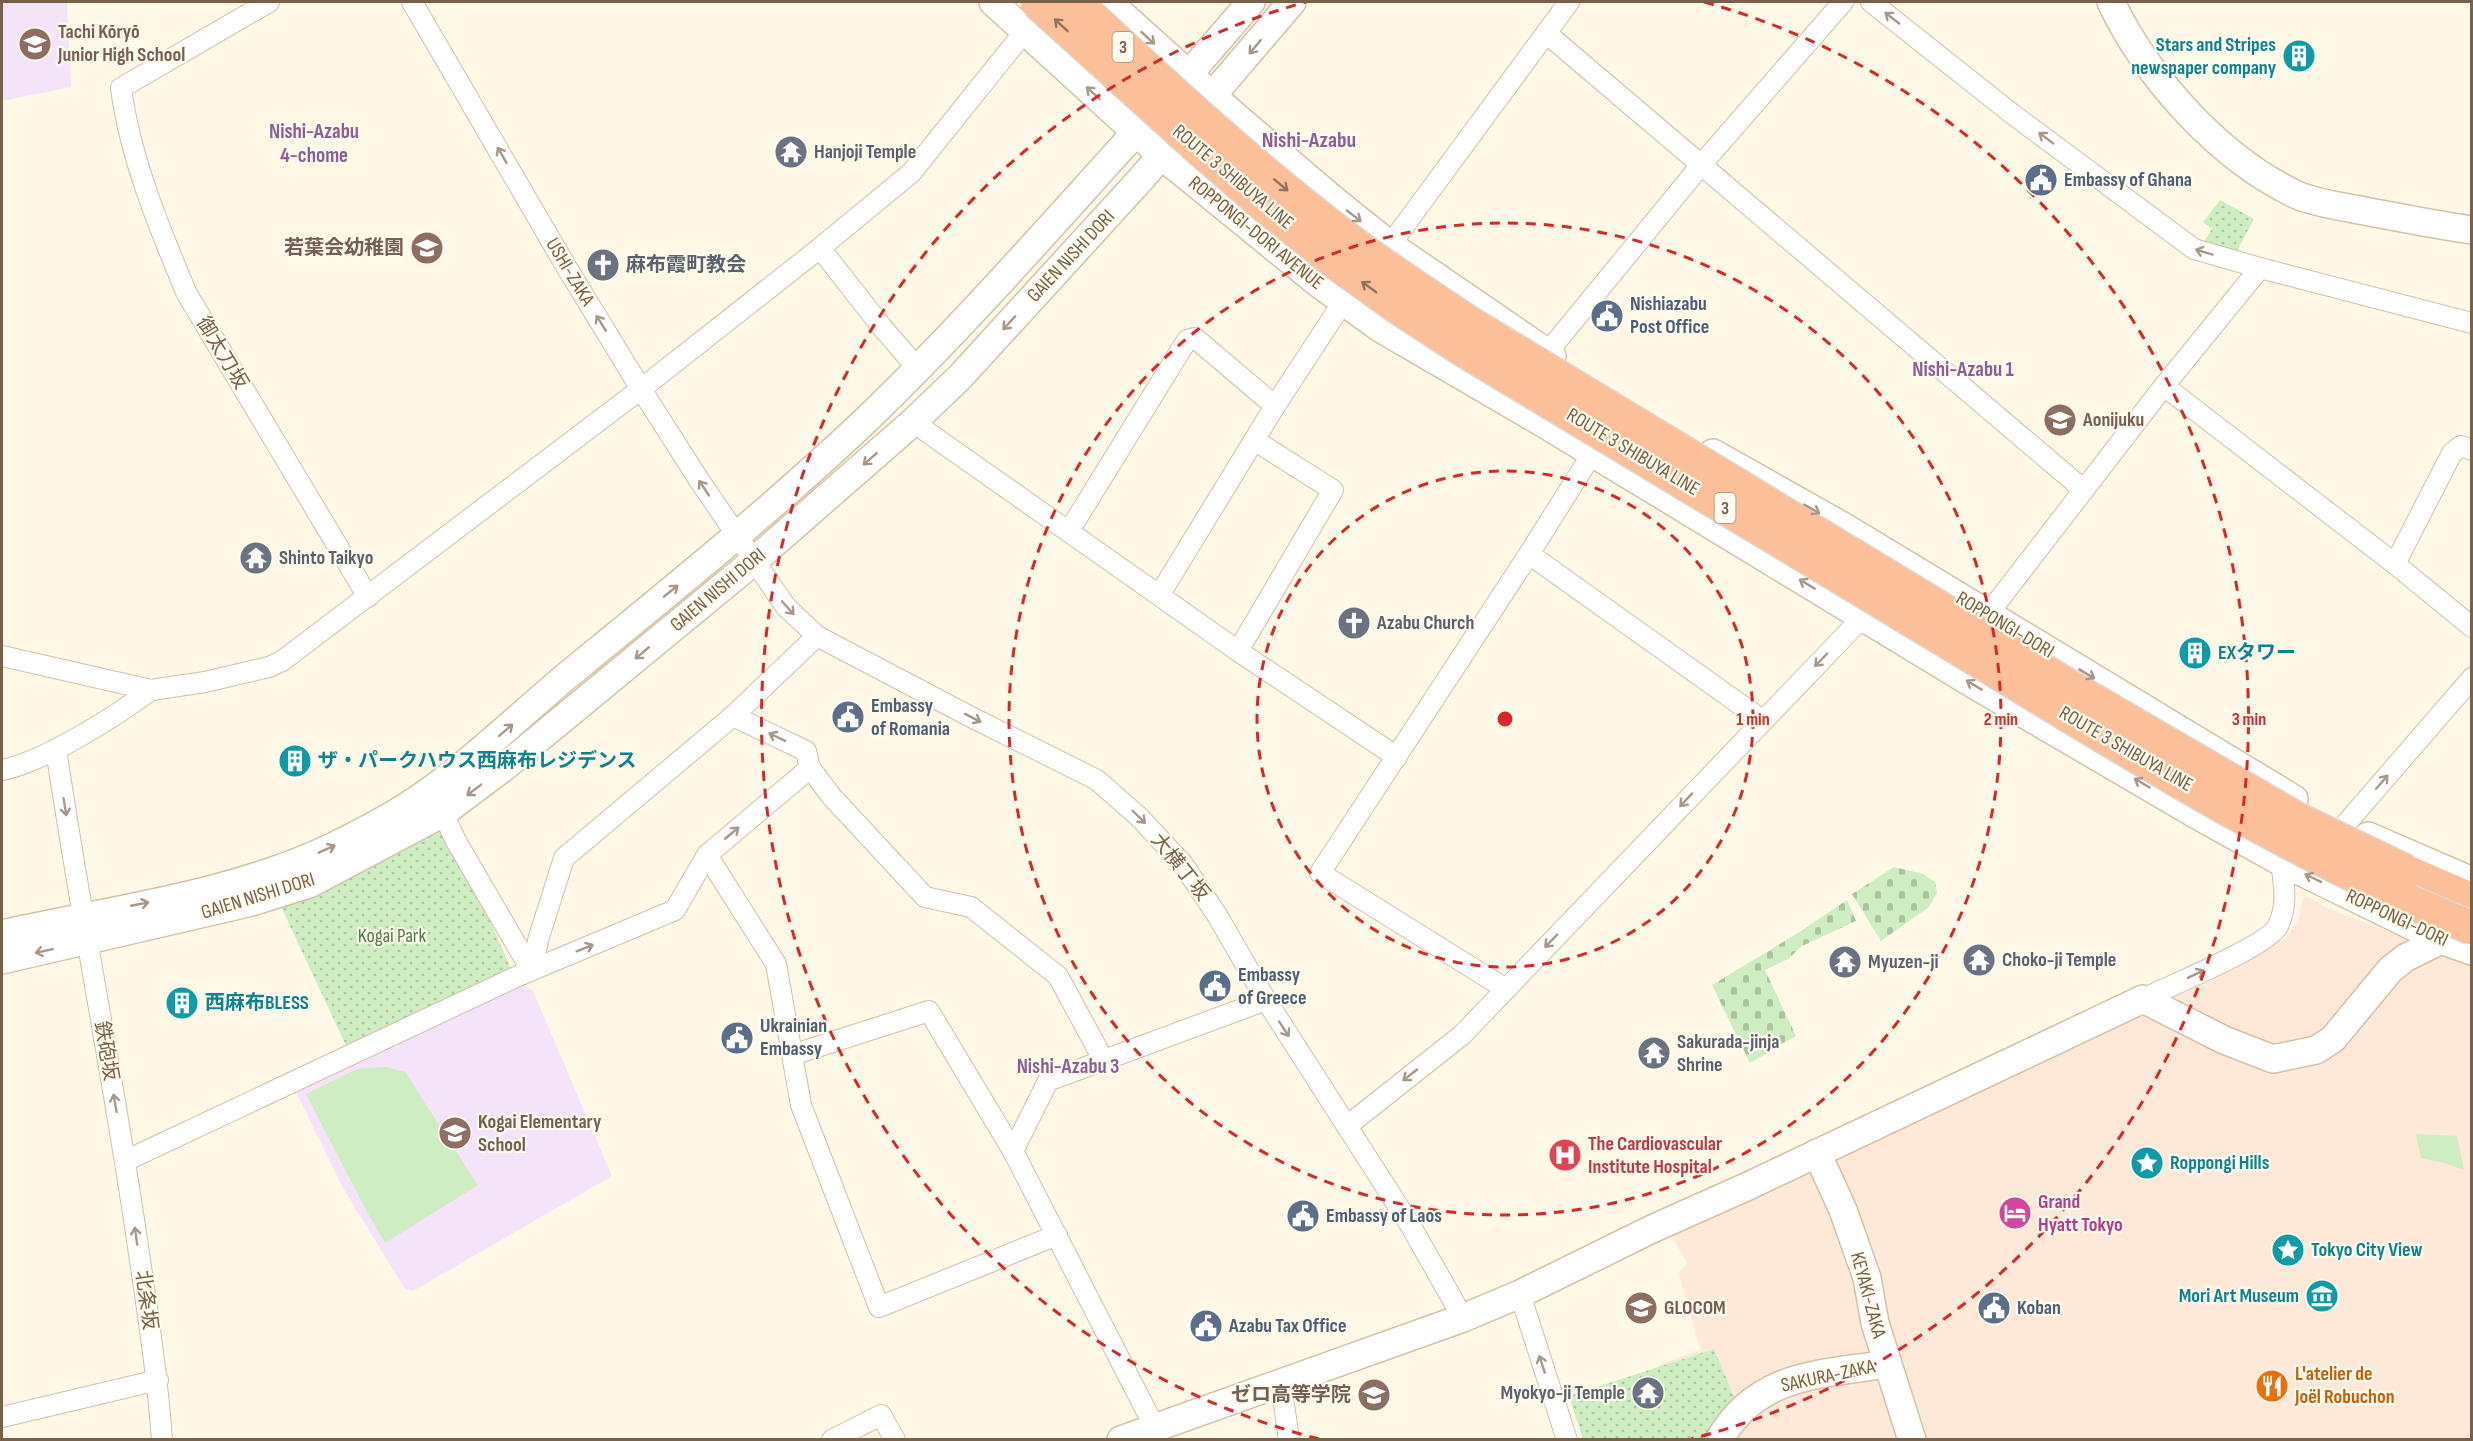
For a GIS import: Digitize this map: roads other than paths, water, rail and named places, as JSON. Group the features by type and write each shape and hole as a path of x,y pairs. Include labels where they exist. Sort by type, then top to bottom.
{"highway":[{"name":"ROUTE 3 SHIBUYA LINE","path":"1075,2 1211,126 1287,190 1358,246 1471,324 2077,691 2297,819 2471,913"},
{"name":"ROUTE 3 SHIBUYA LINE","path":"1031,16 1163,117 1265,206 1335,262 1457,346 2066,714 2285,842 2353,877 2471,913"}],"main road":[{"name":"ROPPONGI-DORI AVENUE","path":"993,2 1031,16 1136,132 1162,156 1343,302 1442,366 1548,426"},
{"path":"1098,2 1092,10 1090,19 1096,38 1160,106 1175,129 1172,140 1162,156"},
{"path":"1108,2 1213,96 1390,245 1547,353"},
{"name":"GAIEN NISHI DORI","path":"2,960 85,929 203,891 270,873 329,849 404,808 488,745 570,674 737,537 863,423 918,369 1189,75 1251,2"},
{"name":"GAIEN NISHI DORI","path":"2,934 85,929 252,902 309,884 443,813 503,768 754,561 913,422 960,377 1162,156 1292,2"},
{"path":"2111,2 2127,34 2142,55 2207,134 2264,177 2300,196 2322,202 2472,230"},
{"path":"1189,75 1180,94 1183,110 1207,143 1228,161 1241,177 1256,217 1275,247 1283,255"},
{"path":"1412,276 1547,353"},
{"path":"1391,313 1548,426"},
{"name":"ROPPONGI-DORI","path":"1547,353 1670,428 1846,528 2291,797 2343,825 2460,877"},
{"name":"ROPPONGI-DORI","path":"1548,426 1862,618 2281,862 2441,939 2472,951"},
{"path":"1670,428 1828,556 2295,833 2357,865 2471,913"},
{"path":"1121,1440 1154,1426 1463,1318 1520,1294 1652,1229 2143,999 2224,1040 2273,1059 2316,1050 2333,1039 2390,970 2405,958 2441,939"},
{"name":"KEYAKI-ZAKA","path":"1817,1153 1843,1210 1867,1278 1875,1323 1912,1440"},
{"name":"SAKURA-ZAKA","path":"1719,1440 1727,1426 1743,1409 1761,1394 1782,1383 1887,1364"}],"street":[{"name":"御太刀坂","path":"269,2 121,88 126,124 168,249 187,294 368,597"},
{"name":"USHI-ZAKA","path":"412,2 567,268 641,389 754,561"},
{"path":"1390,245 1569,2"},
{"path":"1547,353 1701,165 1843,2"},
{"path":"1871,2 2012,113 2194,249 2472,323"},
{"path":"2,656 151,690 205,682 277,664 641,389 820,248 910,172 1031,16"},
{"path":"1546,33 2084,490"},
{"path":"820,248 918,369"},
{"path":"1988,614 2164,386 2260,268"},
{"path":"1160,594 1275,406 1343,302"},
{"path":"1069,531 1187,340 1195,338 1275,406"},
{"path":"2164,386 2395,564 2472,627"},
{"path":"913,422 1238,651 1397,757"},
{"path":"1238,651 1333,490 1254,440"},
{"path":"2395,564 2452,453 2461,446 2472,450"},
{"path":"1506,989 1320,873 1530,554 1592,454"},
{"path":"1530,554 1762,720"},
{"name":"大横丁坂","path":"754,561 786,607 817,636 1097,780 1139,818 1182,863 1217,915 1266,1000 1409,1223 1463,1318"},
{"path":"1347,1126 1462,1035 1862,618"},
{"path":"531,970 564,858 733,716 817,636"},
{"path":"2343,825 2472,678"},
{"path":"2,770 56,749 126,708 151,690"},
{"path":"733,716 806,751 810,768 832,797 925,897 971,906 1058,976 1104,1061"},
{"name":"鉄砲坂","path":"56,749 125,1161"},
{"path":"125,1161 288,1082 531,970 675,910 707,855 810,768"},
{"path":"443,813 456,841 531,970"},
{"path":"707,855 776,964 801,1105 879,1307 1057,1235"},
{"path":"2143,999 2253,946 2277,929 2286,901 2281,862"},
{"path":"2441,939 2471,913"},
{"path":"1013,1150 1048,1082 1266,1000"},
{"path":"792,1055 929,1011 1013,1150 1154,1426"},
{"name":"北条坂","path":"125,1161 158,1380 162,1440"},
{"path":"1520,1294 1567,1440"},
{"path":"2,1417 158,1380"},
{"path":"1281,1383 1289,1440"},
{"path":"832,1440 881,1415 895,1440"}],"place":[{"name":"Tachi Kōryō Junior High School","path":"35,44"},
{"name":"Stars and Stripes newspaper company","path":"2299,56"},
{"name":"Hanjoji Temple","path":"791,152"},
{"name":"Embassy of Ghana","path":"2041,180"},
{"name":"若葉会幼稚園","path":"427,248"},
{"name":"麻布霞町教会","path":"603,265"},
{"name":"Nishiazabu Post Office","path":"1607,316"},
{"name":"Aonijuku","path":"2060,420"},
{"name":"Shinto Taikyo","path":"256,558"},
{"name":"Azabu Church","path":"1354,623"},
{"name":"EXタワー","path":"2195,653"},
{"name":"Embassy of Romania","path":"848,717"},
{"name":"ザ・パークハウス西麻布レジデンス","path":"295,761"},
{"name":"Choko-ji Temple","path":"1979,960"},
{"name":"Myuzen-ji","path":"1845,962"},
{"name":"Embassy of Greece","path":"1215,986"},
{"name":"西麻布BLESS","path":"182,1003"},
{"name":"Ukrainian Embassy","path":"737,1038"},
{"name":"Sakurada-jinja Shrine","path":"1654,1053"},
{"name":"Kogai Elementary School","path":"455,1133"},
{"name":"The Cardiovascular Institute Hospital","path":"1565,1155"},
{"name":"Roppongi Hills","path":"2147,1163"},
{"name":"Grand Hyatt Tokyo","path":"2015,1213"},
{"name":"Embassy of Laos","path":"1303,1216"},
{"name":"Tokyo City View","path":"2288,1250"},
{"name":"Mori Art Museum","path":"2322,1296"},
{"name":"GLOCOM","path":"1641,1308"},
{"name":"Koban","path":"1994,1308"},
{"name":"Azabu Tax Office","path":"1206,1326"},
{"name":"L'atelier de Joël Robuchon","path":"2272,1386"},
{"name":"Myokyo-ji Temple","path":"1648,1393"},
{"name":"ゼロ高等学院","path":"1374,1395"}],"district":[{"name":"Nishi-Azabu","path":"1309,140"},
{"name":"Nishi-Azabu 4-chome","path":"314,143"},
{"name":"Nishi-Azabu 1","path":"1963,369"},
{"name":"Nishi-Azabu 3","path":"1068,1066"}],"park label":[{"name":"Kogai Park","path":"392,936"}]}
